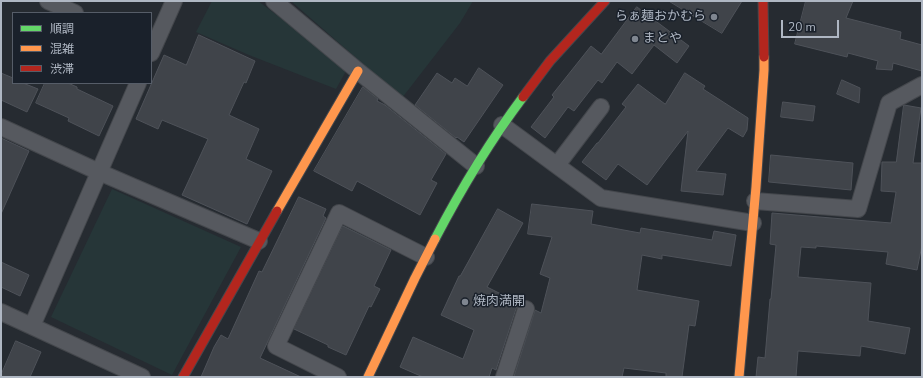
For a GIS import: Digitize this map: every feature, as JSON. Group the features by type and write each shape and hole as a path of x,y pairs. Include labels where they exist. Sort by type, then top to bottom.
{"street":[{"path":"48,1 73,12"},
{"path":"152,49 174,1"},
{"path":"274,1 476,166"},
{"path":"368,377 453,204 476,166 502,125 550,61 605,1"},
{"path":"739,377 755,201 764,70 763,1"},
{"path":"183,377 259,241 358,71"},
{"path":"32,326 138,84"},
{"path":"755,201 858,209 889,103 922,85"},
{"path":"557,165 601,107"},
{"path":"502,125 600,198 752,223"},
{"path":"1,127 99,172 259,241"},
{"path":"338,377 276,346 339,213 426,257"},
{"path":"504,377 526,309"},
{"path":"1,312 142,377"}],"shaded area":[{"path":"212,1 258,1 343,65 345,73 336,89 249,55 196,32"},
{"path":"291,1 473,1 460,23 402,98"},
{"path":"112,189 241,247 172,375 51,317"}],"building":[{"name":"らぁ麺おかむら","path":"669,1 742,1 722,33"},
{"path":"806,1 853,1 846,18 901,32 900,39 922,45 922,71 893,63 892,70 876,69 878,61 848,53 847,57 795,44"},
{"path":"637,7 689,46 677,63 654,45 632,74 617,62 602,83 598,80 574,111 568,107 545,138 531,127 554,97 552,95 591,46 601,54"},
{"path":"199,35 255,61 246,83 244,82 229,115 259,129 246,159 272,171 247,224 182,195 208,139 162,120 158,129 136,119 164,55 186,65"},
{"path":"479,68 503,85 464,142 457,137 456,138 415,105 437,73 452,83 455,78 467,86"},
{"path":"1,73 12,78 12,84 26,84 38,89 27,112 1,100"},
{"path":"685,73 705,86 703,89 748,118 747,130 743,137 728,128 696,171 726,174 723,195 681,191 688,131 647,185 618,164 606,180 582,162 626,107 622,104 638,84 665,104"},
{"path":"842,80 860,88 859,103 837,94"},
{"path":"45,84 70,84 77,87 77,89 113,106 99,136 68,121 69,118 36,103"},
{"path":"363,87 378,99 377,101 385,105 446,154 431,180 437,183 420,215 357,181 352,191 314,171"},
{"path":"783,102 815,106 813,121 781,117"},
{"path":"904,105 921,108 913,163 922,163 922,245 917,270 886,264 888,252 816,246 816,248 801,247 798,277 871,283 868,321 910,328 905,354 861,346 860,356 798,351 796,377 756,377 758,357 765,358 771,299 776,245 770,244 772,213 891,223 896,192 881,191 882,162 896,162"},
{"path":"1,138 29,151 1,214"},
{"path":"771,155 853,163 851,190 769,182"},
{"path":"299,197 326,209 323,216 326,218 260,358 301,377 201,377 221,335 228,339 259,271 262,272"},
{"path":"532,204 593,211 591,224 640,233 641,228 712,240 714,231 736,235 731,266 662,255 662,259 642,255 637,290 699,301 695,326 689,325 682,377 666,377 666,373 624,368 622,377 514,376 535,310 541,313 550,278 540,274 552,237 528,234"},
{"path":"498,209 523,223 487,287 519,303 496,370 492,368 489,377 423,377 400,367 413,337 463,359 474,330 441,315 459,276"},
{"path":"343,226 391,250 374,286 380,289 371,307 369,306 346,355 294,329"},
{"path":"1,262 29,275 20,296 1,287"},
{"path":"16,341 41,352 30,377 1,377 1,375"}],"traffic: fast":[{"path":"435,239 476,166 523,97"}],"traffic: slow":[{"path":"739,377 756,187 764,57"},
{"path":"277,211 358,71"},
{"path":"368,377 435,239"}],"traffic: jam":[{"path":"523,97 550,61 605,1"},
{"path":"763,1 764,57"},
{"path":"183,377 277,211"}],"place":[{"name":"らぁ麺おかむら","path":"714,17"},
{"name":"まとや","path":"635,39"},
{"name":"焼肉満開","path":"465,302"}]}
